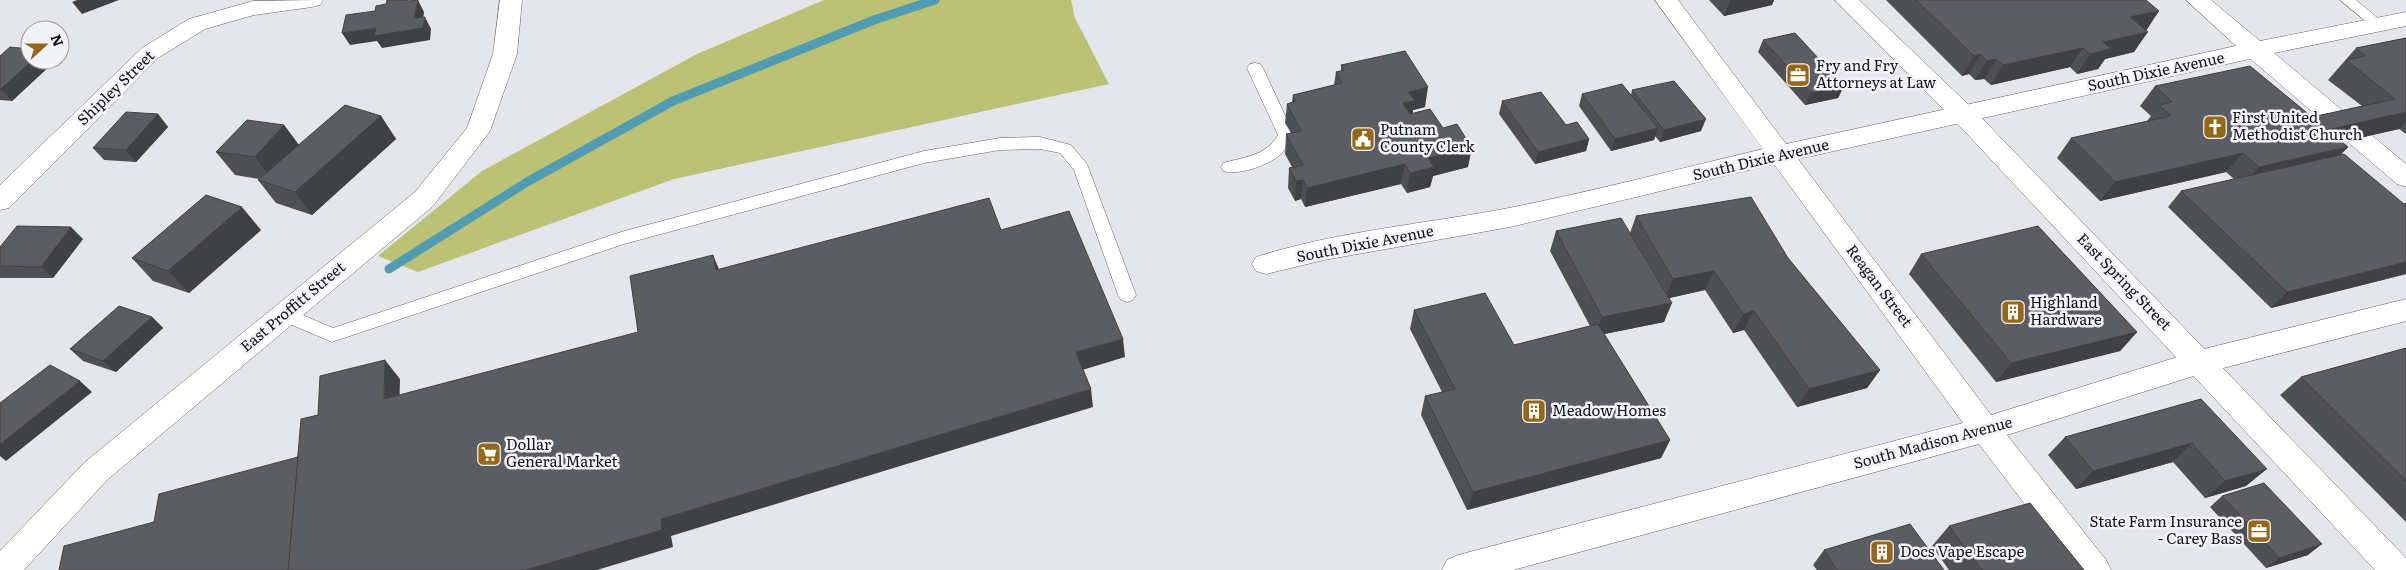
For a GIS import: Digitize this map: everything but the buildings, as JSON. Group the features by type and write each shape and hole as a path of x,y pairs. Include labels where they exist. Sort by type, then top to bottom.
{"street":[{"name":"Shipley Street","path":"0,201 150,53 197,24 254,8 312,0"},
{"name":"East Proffitt Street","path":"4,570 26,543 96,471 424,199 478,131 505,54 511,0"},
{"name":"Reagan Street","path":"1666,0 1985,430 2095,570"},
{"name":"East Spring Street","path":"1846,0 1964,114 2396,570"},
{"path":"2197,0 2406,178"},
{"name":"South Dixie Avenue","path":"1266,264 1324,250 1510,217 1781,154 2254,50 2406,19"},
{"name":"South Madison Avenue","path":"1458,570 1985,430 2200,362 2406,310"}],"lane":[{"path":"2347,0 2379,25"},
{"path":"1228,167 1266,157 1281,147 1286,135 1255,68"},
{"path":"284,314 332,336 622,238 924,158 1000,144 1040,143 1065,149 1081,168 1128,295"}],"green space":[{"path":"824,0 1071,0 1075,18 1109,84 674,179 418,272 378,256 482,171 697,54"}],"waterway":[{"path":"389,269 527,182 673,101 874,20 935,0"}],"place":[{"name":"Fry and Fry Attorneys at Law","path":"1798,75"},
{"name":"First United Methodist Church","path":"2215,127"},
{"name":"Putnam County Clerk","path":"1363,139"},
{"name":"Highland Hardware","path":"2013,312"},
{"name":"Meadow Homes","path":"1534,411"},
{"name":"Dollar General Market","path":"489,454"},
{"name":"State Farm Insurance - Carey Bass","path":"2259,531"},
{"name":"Docs Vape Escape","path":"1882,552"}]}
